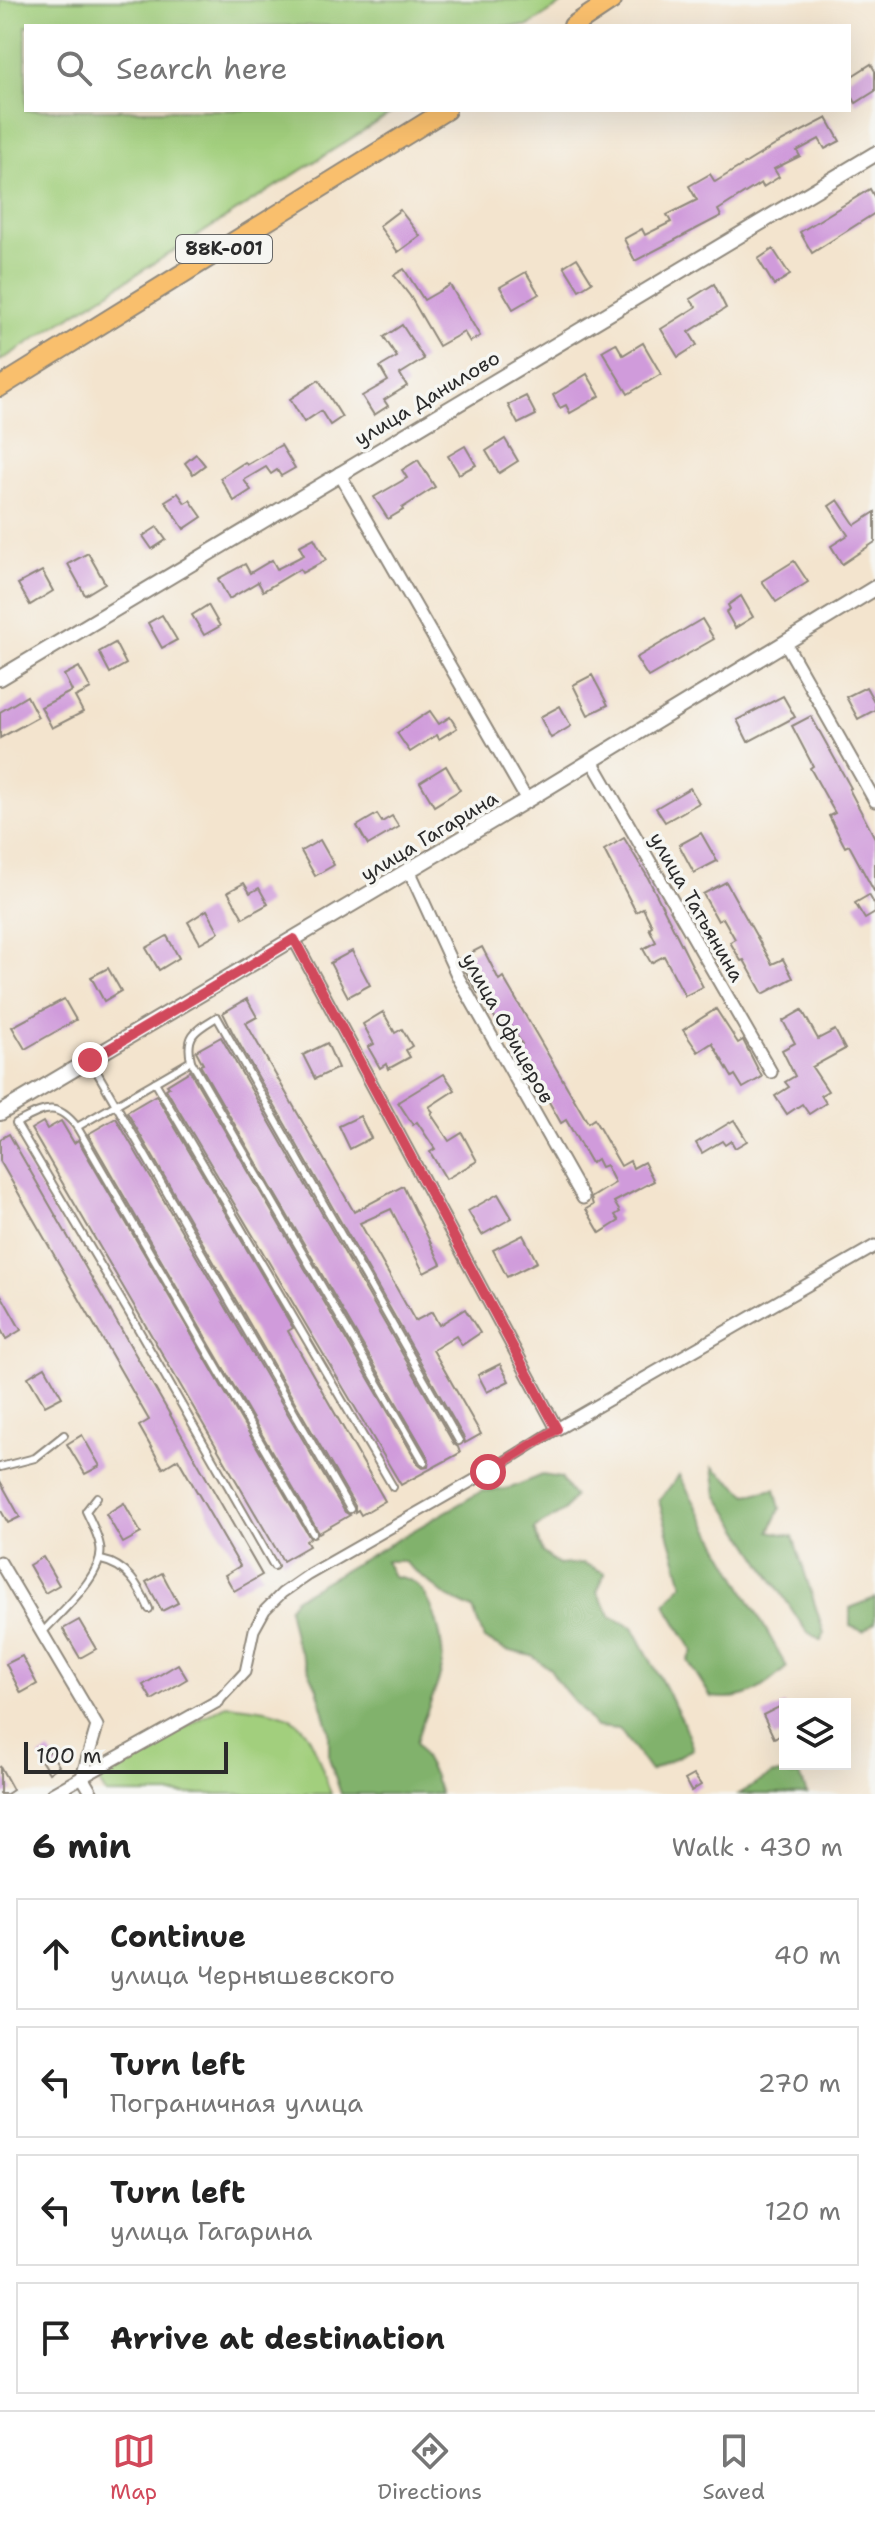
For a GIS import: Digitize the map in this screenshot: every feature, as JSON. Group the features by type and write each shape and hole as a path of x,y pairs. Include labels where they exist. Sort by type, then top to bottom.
{"main road":[{"path":"576,24 612,0"},
{"name":"88К-001","path":"0,387 443,112"}],"street":[{"name":"улица Данилово","path":"0,678 875,154"},
{"path":"339,473 527,800"},
{"name":"улица Гагарина","path":"0,1113 592,761 875,588"},
{"path":"786,644 875,801"},
{"name":"улица Татьянина","path":"592,761 771,1072"},
{"name":"улица Офицеров","path":"409,870 458,977 583,1198"},
{"path":"294,939 557,1429"},
{"path":"52,1794 218,1701 245,1672 254,1630 265,1610 282,1593 308,1575 875,1246"},
{"path":"0,1562 97,1726 82,1777 92,1794"}],"lane":[{"path":"424,1462 191,1061 188,1048 195,1030 217,1017 459,1441"},
{"path":"90,1060 350,1509"},
{"path":"77,1127 191,1061"},
{"path":"155,1082 393,1487"},
{"path":"274,1566 16,1123 44,1109 57,1109 67,1114 77,1127 313,1533"},
{"path":"0,1467 35,1458 64,1435"},
{"path":"42,1633 89,1581 101,1560 101,1547 86,1511 97,1497"},
{"path":"101,1560 116,1563 127,1573 142,1592 149,1609"}],"green space":[{"path":"0,0 568,0 531,24 24,24 24,112 393,112 0,361"},
{"path":"713,1467 748,1495 775,1489 780,1509 770,1531 793,1536 824,1633 822,1641 806,1631 717,1495"},
{"path":"542,1475 561,1478 574,1497 564,1511 534,1529 542,1552 559,1565 583,1563 605,1573 597,1592 611,1617 633,1627 682,1720 693,1749 650,1771 619,1729 596,1727 550,1669 532,1656 505,1650 484,1639 473,1609 447,1597 403,1561 385,1561 393,1576 409,1580 419,1588 437,1622 442,1649 441,1672 416,1743 440,1794 341,1794 329,1758 329,1730 317,1688 295,1641 288,1608 296,1598 482,1491 508,1489"},
{"path":"679,1475 787,1667 761,1688 744,1696 711,1697 688,1661 693,1651 665,1604 683,1584 659,1501"},
{"path":"875,1598 875,1622 863,1631 850,1626 850,1608"},
{"path":"226,1705 273,1712 300,1724 315,1750 331,1794 106,1794 95,1776"},
{"path":"773,1774 800,1775 807,1794 739,1794"}],"building":[{"path":"871,64 875,71 875,91 856,103 851,94 851,77"},
{"path":"827,118 840,141 825,149 819,139 797,151 800,156 774,169 779,177 763,187 761,183 718,210 721,216 635,261 624,239 642,229 645,235 671,222 667,215 697,200 689,186 710,174 715,182"},
{"path":"870,189 875,198 875,213 812,253 800,232"},
{"path":"400,210 420,236 398,252 379,226"},
{"path":"773,249 790,275 774,285 758,259"},
{"path":"577,258 592,282 579,290 564,266"},
{"path":"404,269 424,300 450,285 480,336 470,342 464,332 439,346 394,275"},
{"path":"526,272 539,294 513,309 500,287"},
{"path":"714,284 726,308 689,332 697,345 678,357 661,329 696,307 690,299"},
{"path":"402,325 424,359 400,374 407,386 384,400 388,406 374,415 362,396 388,381 380,367 397,357 384,337"},
{"path":"616,343 623,355 643,343 661,374 628,394 602,351"},
{"path":"587,374 600,396 570,413 566,405 560,408 553,395"},
{"path":"319,380 342,417 330,425 321,411 304,422 290,399"},
{"path":"526,396 536,415 518,424 508,405"},
{"path":"505,439 518,461 499,473 486,451"},
{"path":"281,445 295,468 281,476 277,470 271,474 266,467 244,480 251,490 234,501 220,478"},
{"path":"465,446 476,465 459,474 448,456"},
{"path":"196,454 205,465 193,474 185,463"},
{"path":"418,460 435,487 388,519 374,497 407,478 402,470"},
{"path":"178,493 185,503 190,500 202,517 184,529 165,501"},
{"path":"838,500 855,525 875,512 875,542 842,564 831,546 848,535 829,506"},
{"path":"157,527 166,540 152,549 143,536"},
{"path":"314,538 326,560 302,573 300,569 263,591 258,582 229,599 218,579 245,564 250,573 272,560 277,569 304,555 299,546"},
{"path":"88,553 105,583 85,595 68,564"},
{"path":"794,561 808,582 776,602 762,581"},
{"path":"42,571 53,591 30,605 18,584"},
{"path":"741,596 753,617 735,628 726,612 730,609 728,605"},
{"path":"208,605 220,626 204,635 192,615"},
{"path":"162,615 177,640 162,648 148,623"},
{"path":"702,619 714,639 648,677 636,658"},
{"path":"115,643 126,664 110,673 99,652"},
{"path":"79,667 91,689 75,697 83,712 52,728 41,707 72,691 64,675"},
{"path":"592,675 608,705 588,715 573,685"},
{"path":"866,687 875,703 875,710 858,719 846,697"},
{"path":"27,696 38,717 0,738 0,712"},
{"path":"783,696 795,717 748,742 737,720"},
{"path":"560,706 571,726 551,738 540,717"},
{"path":"430,711 439,724 450,717 457,728 439,739 437,735 410,752 397,733"},
{"path":"811,716 875,838 875,893 829,816 835,813 810,768 813,766 792,726"},
{"path":"446,766 460,790 434,806 420,782"},
{"path":"690,788 699,803 665,822 656,808"},
{"path":"377,814 382,822 392,816 399,827 368,845 357,826"},
{"path":"701,833 717,861 694,873 679,845"},
{"path":"624,838 647,876 703,987 685,996 664,956 651,963 643,949 656,942 649,928 652,926 643,908 636,912 604,850"},
{"path":"320,840 334,865 315,876 301,851"},
{"path":"726,882 772,964 783,959 793,978 763,994 730,942 735,939 723,918 718,921 703,894"},
{"path":"244,883 250,893 259,888 268,904 243,918 228,892"},
{"path":"869,895 875,905 875,913 865,919 855,903"},
{"path":"207,910 219,932 200,943 188,922"},
{"path":"167,936 179,958 159,970 146,948"},
{"path":"482,947 499,980 503,977 588,1123 594,1119 621,1166 630,1161 633,1168 644,1162 654,1181 614,1202 620,1212 615,1215 619,1221 600,1233 586,1209 593,1205 591,1198 615,1183 606,1165 601,1167 597,1159 591,1163 566,1120 561,1123 528,1065 522,1069 512,1050 522,1044 510,1025 506,1019 498,1023 481,993 478,994 459,959"},
{"path":"352,951 370,985 348,997 330,963"},
{"path":"108,968 121,991 104,1001 91,977"},
{"path":"64,999 76,1020 25,1049 12,1027"},
{"path":"247,999 257,1017 246,1023 354,1212 403,1186 441,1264 424,1273 391,1209 360,1223 415,1321 432,1312 439,1325 465,1309 480,1333 462,1345 456,1336 433,1350 481,1434 465,1443 223,1013"},
{"path":"716,1009 738,1043 743,1040 762,1077 743,1088 735,1075 732,1077 712,1043 698,1052 683,1030"},
{"path":"802,1010 818,1039 835,1030 845,1049 812,1067 828,1091 821,1095 826,1103 809,1114 802,1104 787,1114 775,1096 789,1087 785,1082 795,1076 782,1050 795,1043 783,1021"},
{"path":"383,1012 395,1033 402,1029 412,1046 406,1050 410,1057 388,1069 386,1064 380,1068 368,1047 374,1044 363,1024"},
{"path":"221,1037 458,1447 460,1453 401,1485 166,1089 169,1087 167,1085 190,1071 419,1465 428,1467 429,1459 200,1065 203,1064 196,1051"},
{"path":"327,1043 338,1068 315,1079 303,1055"},
{"path":"444,1074 455,1090 429,1107 433,1112 431,1114 449,1141 462,1133 477,1161 446,1179 430,1152 435,1149 417,1122 413,1125 398,1102"},
{"path":"156,1095 293,1328 288,1331 385,1501 361,1515 358,1510 355,1512 355,1506 127,1112"},
{"path":"360,1116 371,1138 350,1149 339,1126"},
{"path":"116,1118 345,1512 350,1515 319,1533 88,1134"},
{"path":"734,1120 747,1141 735,1148 731,1141 725,1145 722,1141 702,1153 696,1143"},
{"path":"61,1121 74,1143 78,1140 310,1538 306,1541 309,1546 283,1561 31,1129 43,1122 47,1129"},
{"path":"9,1134 262,1575 234,1591 225,1575 240,1566 178,1459 163,1468 139,1426 149,1420 0,1161 0,1139"},
{"path":"498,1194 512,1218 482,1235 468,1211"},
{"path":"523,1235 537,1262 507,1277 493,1250"},
{"path":"0,1293 21,1330 6,1339 0,1328"},
{"path":"500,1364 509,1381 487,1392 478,1375"},
{"path":"45,1367 62,1397 45,1406 28,1377"},
{"path":"82,1435 100,1466 85,1474 67,1444"},
{"path":"0,1481 20,1517 8,1523 0,1509"},
{"path":"124,1503 141,1533 123,1543 106,1514"},
{"path":"43,1557 59,1585 45,1593 29,1565"},
{"path":"162,1573 178,1603 162,1611 146,1582"},
{"path":"79,1620 96,1649 80,1658 63,1629"},
{"path":"22,1656 37,1684 21,1693 6,1664"},
{"path":"178,1664 187,1679 152,1700 143,1685"},
{"path":"779,1707 779,1736 774,1738 763,1715"},
{"path":"50,1751 59,1766 49,1773 39,1757"},
{"path":"0,1766 13,1790 7,1794 0,1794"},
{"path":"694,1775 701,1785 691,1791 685,1780"}],"route":[{"path":"90,1060 294,939 557,1429 488,1472"}]}
